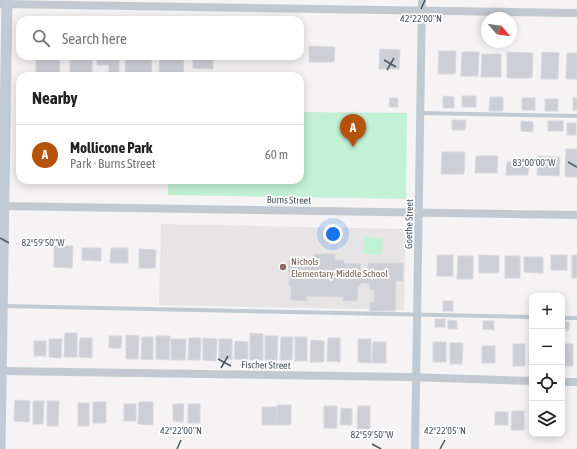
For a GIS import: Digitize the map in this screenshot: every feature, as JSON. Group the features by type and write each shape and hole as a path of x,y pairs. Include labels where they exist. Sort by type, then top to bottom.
{"street":[{"name":"Goethe Street","path":"415,449 422,0"},
{"path":"0,449 5,3 577,13"},
{"name":"Burns Street","path":"2,206 577,215"},
{"name":"Fischer Street","path":"1,371 416,377 529,381"},
{"path":"565,382 577,382"}],"lane":[{"path":"420,113 577,116"},
{"path":"1,306 529,317"},
{"path":"565,318 577,318"}],"shaded area":[{"name":"Nichols Elementary-Middle School","path":"161,224 406,229 404,310 159,305"}],"green space":[{"path":"304,112 407,113 406,199 168,195 168,184 304,184"},
{"path":"364,237 383,238 382,255 363,254"}],"building":[{"path":"309,46 335,47 334,62 309,62"},
{"path":"380,49 400,50 399,69 379,69"},
{"path":"439,51 456,51 455,74 438,74"},
{"path":"462,52 479,52 478,76 461,76"},
{"path":"507,52 533,53 532,78 507,78"},
{"path":"542,52 559,53 558,79 541,79"},
{"path":"567,53 577,53 577,79 566,79"},
{"path":"482,54 501,54 501,77 481,77"},
{"path":"36,60 60,60 59,72 36,72"},
{"path":"70,60 92,60 92,72 70,72"},
{"path":"97,60 119,60 119,72 109,72 109,65 97,65"},
{"path":"126,60 152,60 151,72 125,72"},
{"path":"160,60 184,60 183,72 159,72"},
{"path":"193,60 213,60 213,69 193,68"},
{"path":"443,96 454,97 454,108 443,108"},
{"path":"462,96 476,96 476,107 462,107"},
{"path":"490,97 503,97 503,111 489,111"},
{"path":"390,98 398,98 398,107 389,107"},
{"path":"522,98 535,98 535,110 522,110"},
{"path":"573,98 577,98 577,110 573,110"},
{"path":"545,99 558,99 558,111 545,111"},
{"path":"452,120 466,120 465,130 452,130"},
{"path":"521,121 533,122 533,132 521,131"},
{"path":"548,121 563,121 563,131 548,131"},
{"path":"567,123 576,123 576,135 567,135"},
{"path":"566,149 577,149 577,177 565,177"},
{"path":"442,152 465,152 464,174 441,174"},
{"path":"476,156 498,156 497,173 475,173"},
{"path":"538,156 560,157 559,176 537,175"},
{"path":"507,162 529,162 528,175 506,175"},
{"path":"54,246 73,246 72,268 54,267"},
{"path":"82,248 101,248 101,261 82,260"},
{"path":"111,248 128,248 128,263 110,263"},
{"path":"139,249 156,250 155,268 139,268"},
{"path":"314,254 335,254 335,260 344,260 344,263 361,264 360,275 368,275 368,263 403,263 403,281 396,281 395,311 370,311 370,302 374,302 374,290 370,290 370,284 361,283 360,287 358,287 357,301 343,301 343,297 307,296 307,301 291,300 291,286 289,286 289,262 306,263 306,260 314,260"},
{"path":"437,255 453,255 453,276 437,276"},
{"path":"479,255 499,256 499,273 479,273"},
{"path":"551,255 567,255 567,270 551,270"},
{"path":"572,255 577,255 577,278 572,278"},
{"path":"458,256 473,256 473,279 457,279"},
{"path":"505,256 520,256 520,278 505,278"},
{"path":"524,257 543,257 543,273 524,272"},
{"path":"443,301 453,301 453,311 443,311"},
{"path":"435,319 445,319 445,327 435,327"},
{"path":"448,320 457,321 457,329 448,329"},
{"path":"483,321 494,321 494,330 483,329"},
{"path":"565,322 569,322 569,330 565,330"},
{"path":"65,333 77,333 77,357 64,357"},
{"path":"250,333 263,334 263,360 250,360"},
{"path":"126,335 139,336 138,359 126,359"},
{"path":"109,336 122,336 121,348 109,348"},
{"path":"156,336 170,336 169,360 156,359"},
{"path":"265,336 278,336 277,360 265,360"},
{"path":"142,337 153,337 153,360 141,359"},
{"path":"281,337 293,337 292,360 280,360"},
{"path":"295,337 307,337 307,361 295,361"},
{"path":"80,338 92,338 92,358 79,357"},
{"path":"189,338 201,338 200,360 188,360"},
{"path":"203,338 217,339 216,361 203,360"},
{"path":"328,338 340,338 340,362 327,361"},
{"path":"49,339 62,339 61,358 49,357"},
{"path":"171,339 186,339 185,360 171,360"},
{"path":"219,339 232,339 232,360 219,359"},
{"path":"358,339 371,339 371,363 358,362"},
{"path":"311,340 324,341 324,362 310,362"},
{"path":"34,341 46,341 46,356 34,356"},
{"path":"235,341 248,342 248,360 234,359"},
{"path":"373,342 386,342 386,363 372,363"},
{"path":"433,342 446,342 446,362 433,362"},
{"path":"450,343 463,343 462,364 450,364"},
{"path":"513,344 525,344 525,366 513,366"},
{"path":"565,344 573,344 573,366 565,366"},
{"path":"482,346 495,346 495,363 482,363"},
{"path":"15,400 30,401 29,422 14,421"},
{"path":"33,401 44,401 43,424 33,424"},
{"path":"47,401 59,401 58,426 47,426"},
{"path":"93,402 106,402 106,423 93,423"},
{"path":"139,402 153,402 153,425 138,424"},
{"path":"78,403 89,403 89,426 78,426"},
{"path":"124,404 136,404 136,421 124,421"},
{"path":"173,404 184,404 183,422 173,421"},
{"path":"188,404 200,404 200,423 188,423"},
{"path":"277,405 291,405 291,425 276,425"},
{"path":"324,406 337,406 337,428 324,428"},
{"path":"358,406 370,406 370,429 357,429"},
{"path":"262,407 277,407 276,425 262,425"},
{"path":"341,408 352,409 352,425 340,425"},
{"path":"512,411 524,411 524,430 511,430"},
{"path":"495,412 508,412 508,425 495,425"}],"place":[{"name":"Mollicone Park","path":"353,147"},
{"name":"Nichols Elementary-Middle School","path":"283,267"}]}
